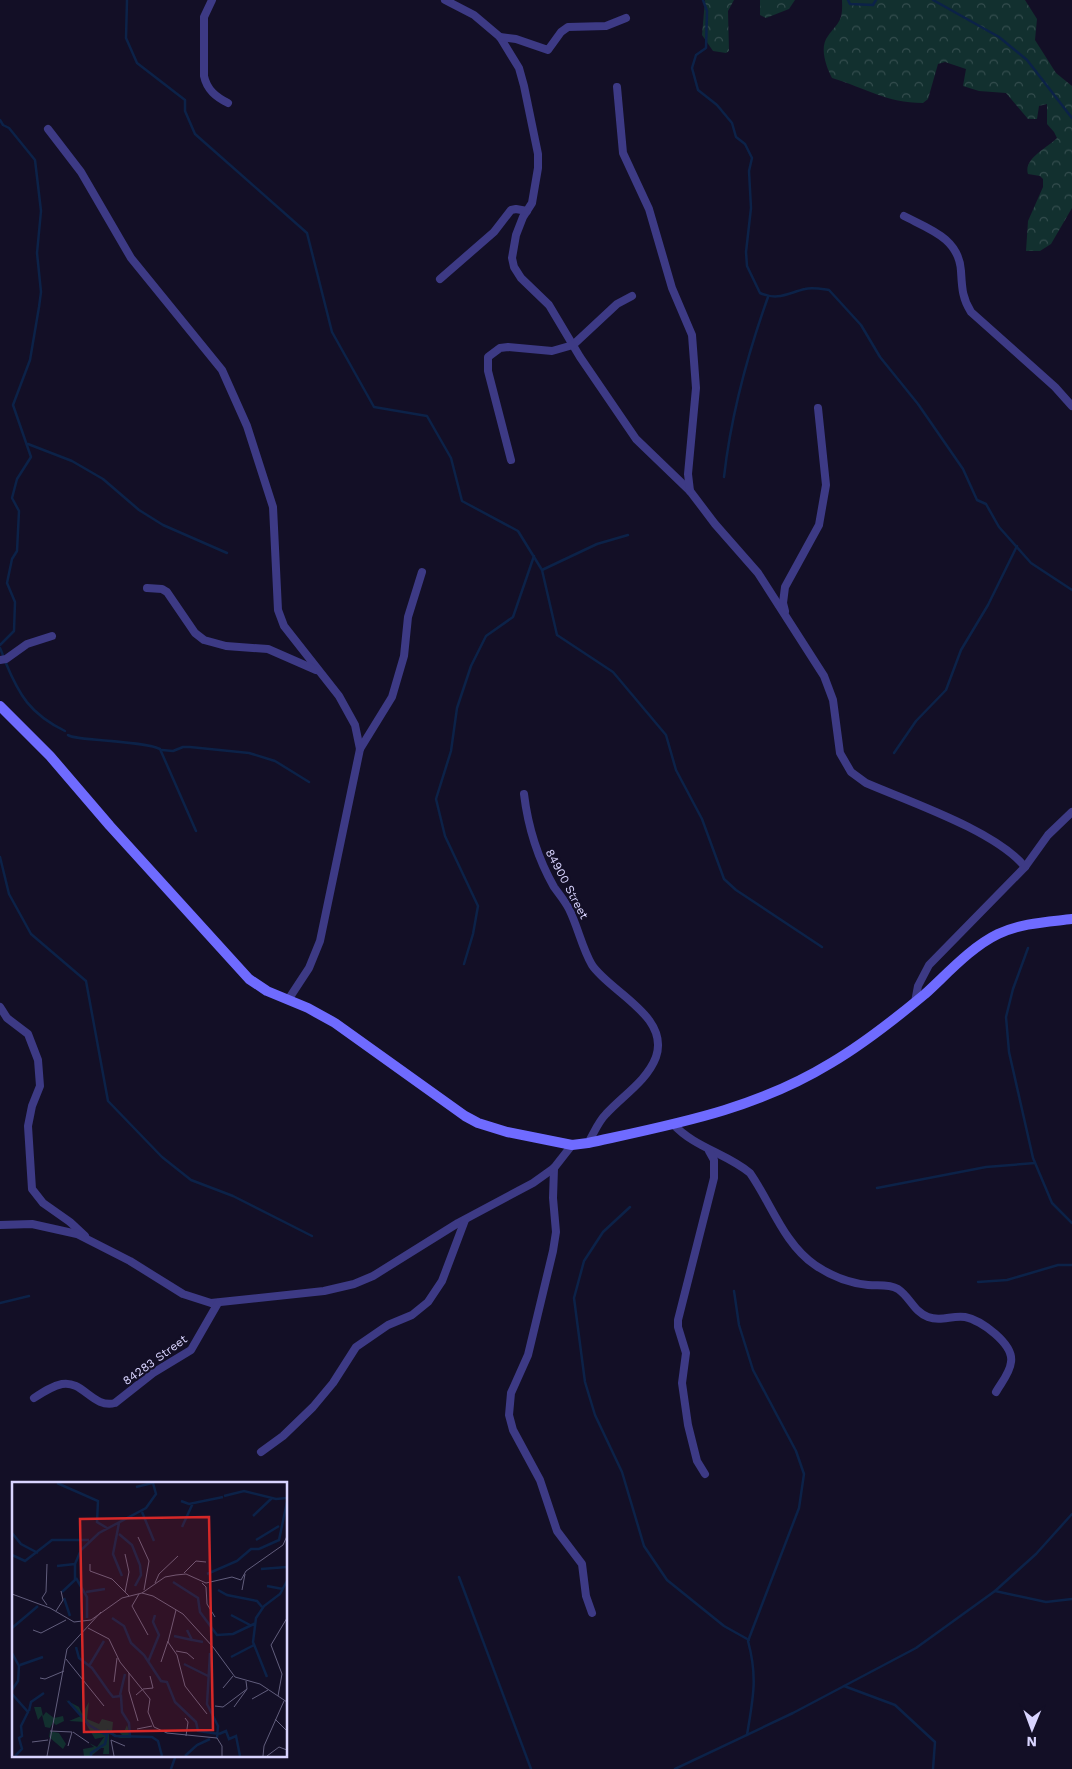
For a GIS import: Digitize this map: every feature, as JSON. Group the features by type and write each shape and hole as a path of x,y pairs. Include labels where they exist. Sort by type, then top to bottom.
{"street":[{"path":"212,0 204,17 204,76 206,85 211,91 228,103"},
{"path":"445,0 474,15 500,37 519,68 538,154 536,186 532,203 516,235 512,258 514,267 521,278 549,305 573,345 636,439 690,491 715,524 758,573 824,676 833,700 840,753 851,772 866,783 985,836 1016,855 1025,867"},
{"path":"500,37 516,39 548,50 568,27 606,26 626,18"},
{"path":"617,87 624,153 649,209 672,288 692,335 696,388 688,474 690,491"},
{"path":"48,128 81,172 130,258 222,370 247,426 272,507 278,610 284,626 348,710 355,725 360,749"},
{"path":"440,278 494,232 511,210 527,211"},
{"path":"904,216 939,233 949,241 960,261 964,302 971,312 1056,387 1072,406"},
{"path":"511,460 488,370 488,357 500,348 552,351 573,345 617,304 632,296"},
{"path":"786,616 783,603 785,587 819,525 826,485 818,408"},
{"path":"288,1000 308,968 320,941 360,749 392,698 404,656 408,617 422,572"},
{"path":"147,588 162,589 167,592 195,633 204,640 226,646 268,649 320,672"},
{"path":"0,660 6,660 27,644 52,636"},
{"path":"0,706 50,756 249,979 267,991 335,1023 472,1120 507,1132 572,1146 738,1108 783,1088 829,1064 873,1036 987,940 998,934 1036,923 1072,919"},
{"name":"84900 Street","path":"524,794 533,841 554,887 568,907 592,964 599,974 637,1006 654,1028 657,1042 656,1055 650,1070 604,1115 588,1143"},
{"path":"914,1002 918,986 929,965 1025,867 1048,835 1072,812"},
{"path":"0,1007 7,1018 28,1034 38,1060 40,1086 32,1106 28,1126 32,1188 44,1203 70,1222 90,1241"},
{"path":"673,1124 683,1135 709,1151 742,1166 750,1173 785,1232 801,1254 814,1264 830,1274 851,1283 897,1289 922,1315 936,1320 966,1317 1000,1338 1012,1359 1009,1369 996,1392"},
{"path":"0,1225 13,1223 45,1225 64,1230 130,1261 183,1294 218,1304 324,1292 354,1284 373,1276 465,1220 526,1187 554,1168 572,1146"},
{"path":"705,1474 697,1462 688,1425 682,1384 686,1353 678,1327 714,1178 714,1160 709,1151"},
{"path":"554,1168 553,1198 556,1232 553,1251 528,1354 511,1393 509,1415 513,1430 540,1480 557,1531 582,1564 586,1596 592,1613"},
{"path":"260,1452 283,1436 313,1406 333,1383 356,1347 388,1325 412,1315 428,1302 442,1281 465,1220"},
{"name":"84283 Street","path":"34,1398 51,1388 69,1384 78,1386 98,1401 115,1403 153,1373 191,1350 218,1304"}],"green space":[{"path":"705,0 734,0 728,11 729,51 726,53 713,51 702,35"},
{"path":"760,0 795,0 789,9 766,18 760,15"},
{"path":"842,0 1025,0 1037,19 1035,40 1056,73 1072,86 1072,208 1051,244 1040,251 1026,251 1028,221 1043,187 1043,179 1040,176 1028,174 1027,169 1032,159 1057,138 1047,124 1047,104 1039,106 1037,119 1028,119 1006,93 979,91 963,86 966,69 945,62 938,64 928,99 923,103 887,98 832,78 826,63 824,46 825,41 841,17"}],"waterway":[{"path":"127,0 126,38 137,63 185,100 185,111 195,134 307,233 332,332 374,407 427,416 451,458 462,501 518,531 542,570 557,635 613,672 666,735 676,770 702,819 724,879 736,890 822,947"},
{"path":"703,0 707,11 706,48 696,55 692,68 698,90 717,105 732,123 736,137 745,144 752,158 749,171 751,208 746,252 747,266 760,293 783,296 808,288 829,290 861,325 880,357 918,404 963,469 977,500 986,504 999,527 1031,563 1072,590"},
{"path":"848,0 850,4 873,5 876,0"},
{"path":"933,0 999,37 1027,60 1072,118"},
{"path":"0,120 3,125 9,128 35,160 41,211 37,253 41,292 39,307 30,360 13,405 31,457 17,479 12,498 19,511 17,551 12,559 7,583 15,602 14,631 0,645"},
{"path":"724,477 731,431 741,386 753,341 768,297"},
{"path":"28,444 72,461 103,479 139,510 163,525 227,553"},
{"path":"542,570 597,544 628,535"},
{"path":"894,753 916,721 946,690 961,650 988,605 1017,546"},
{"path":"464,964 473,934 478,906 445,836 436,799 451,751 457,708 471,666 486,636 513,617 534,556"},
{"path":"0,648 4,658"},
{"path":"5,661 15,684 27,702 43,718 65,731"},
{"path":"68,735 138,744 160,749 196,831"},
{"path":"162,750 173,751 183,747 190,747 249,753 275,761 309,782"},
{"path":"0,857 9,894 31,934 86,981 108,1101 162,1157 191,1180 233,1196 312,1236"},
{"path":"1028,948 1013,989 1006,1017 1009,1052 1033,1158 1052,1203 1072,1223"},
{"path":"877,1188 986,1167 1035,1163"},
{"path":"630,1207 603,1232 584,1261 574,1298 585,1382 595,1415 622,1472 644,1546 667,1580 724,1626 749,1640"},
{"path":"978,1282 1007,1280 1058,1265 1072,1265"},
{"path":"734,1291 739,1325 753,1370 796,1451 804,1474 799,1508 748,1641 754,1677 753,1699 747,1735"},
{"path":"0,1303 29,1296"},
{"path":"675,1769 793,1713 916,1648 995,1591 1036,1554 1072,1514"},
{"path":"459,1577 531,1769"},
{"path":"995,1591 1046,1602 1072,1599"},
{"path":"844,1686 895,1705 935,1742 933,1769"},
{"path":"171,1769 176,1756"}]}
